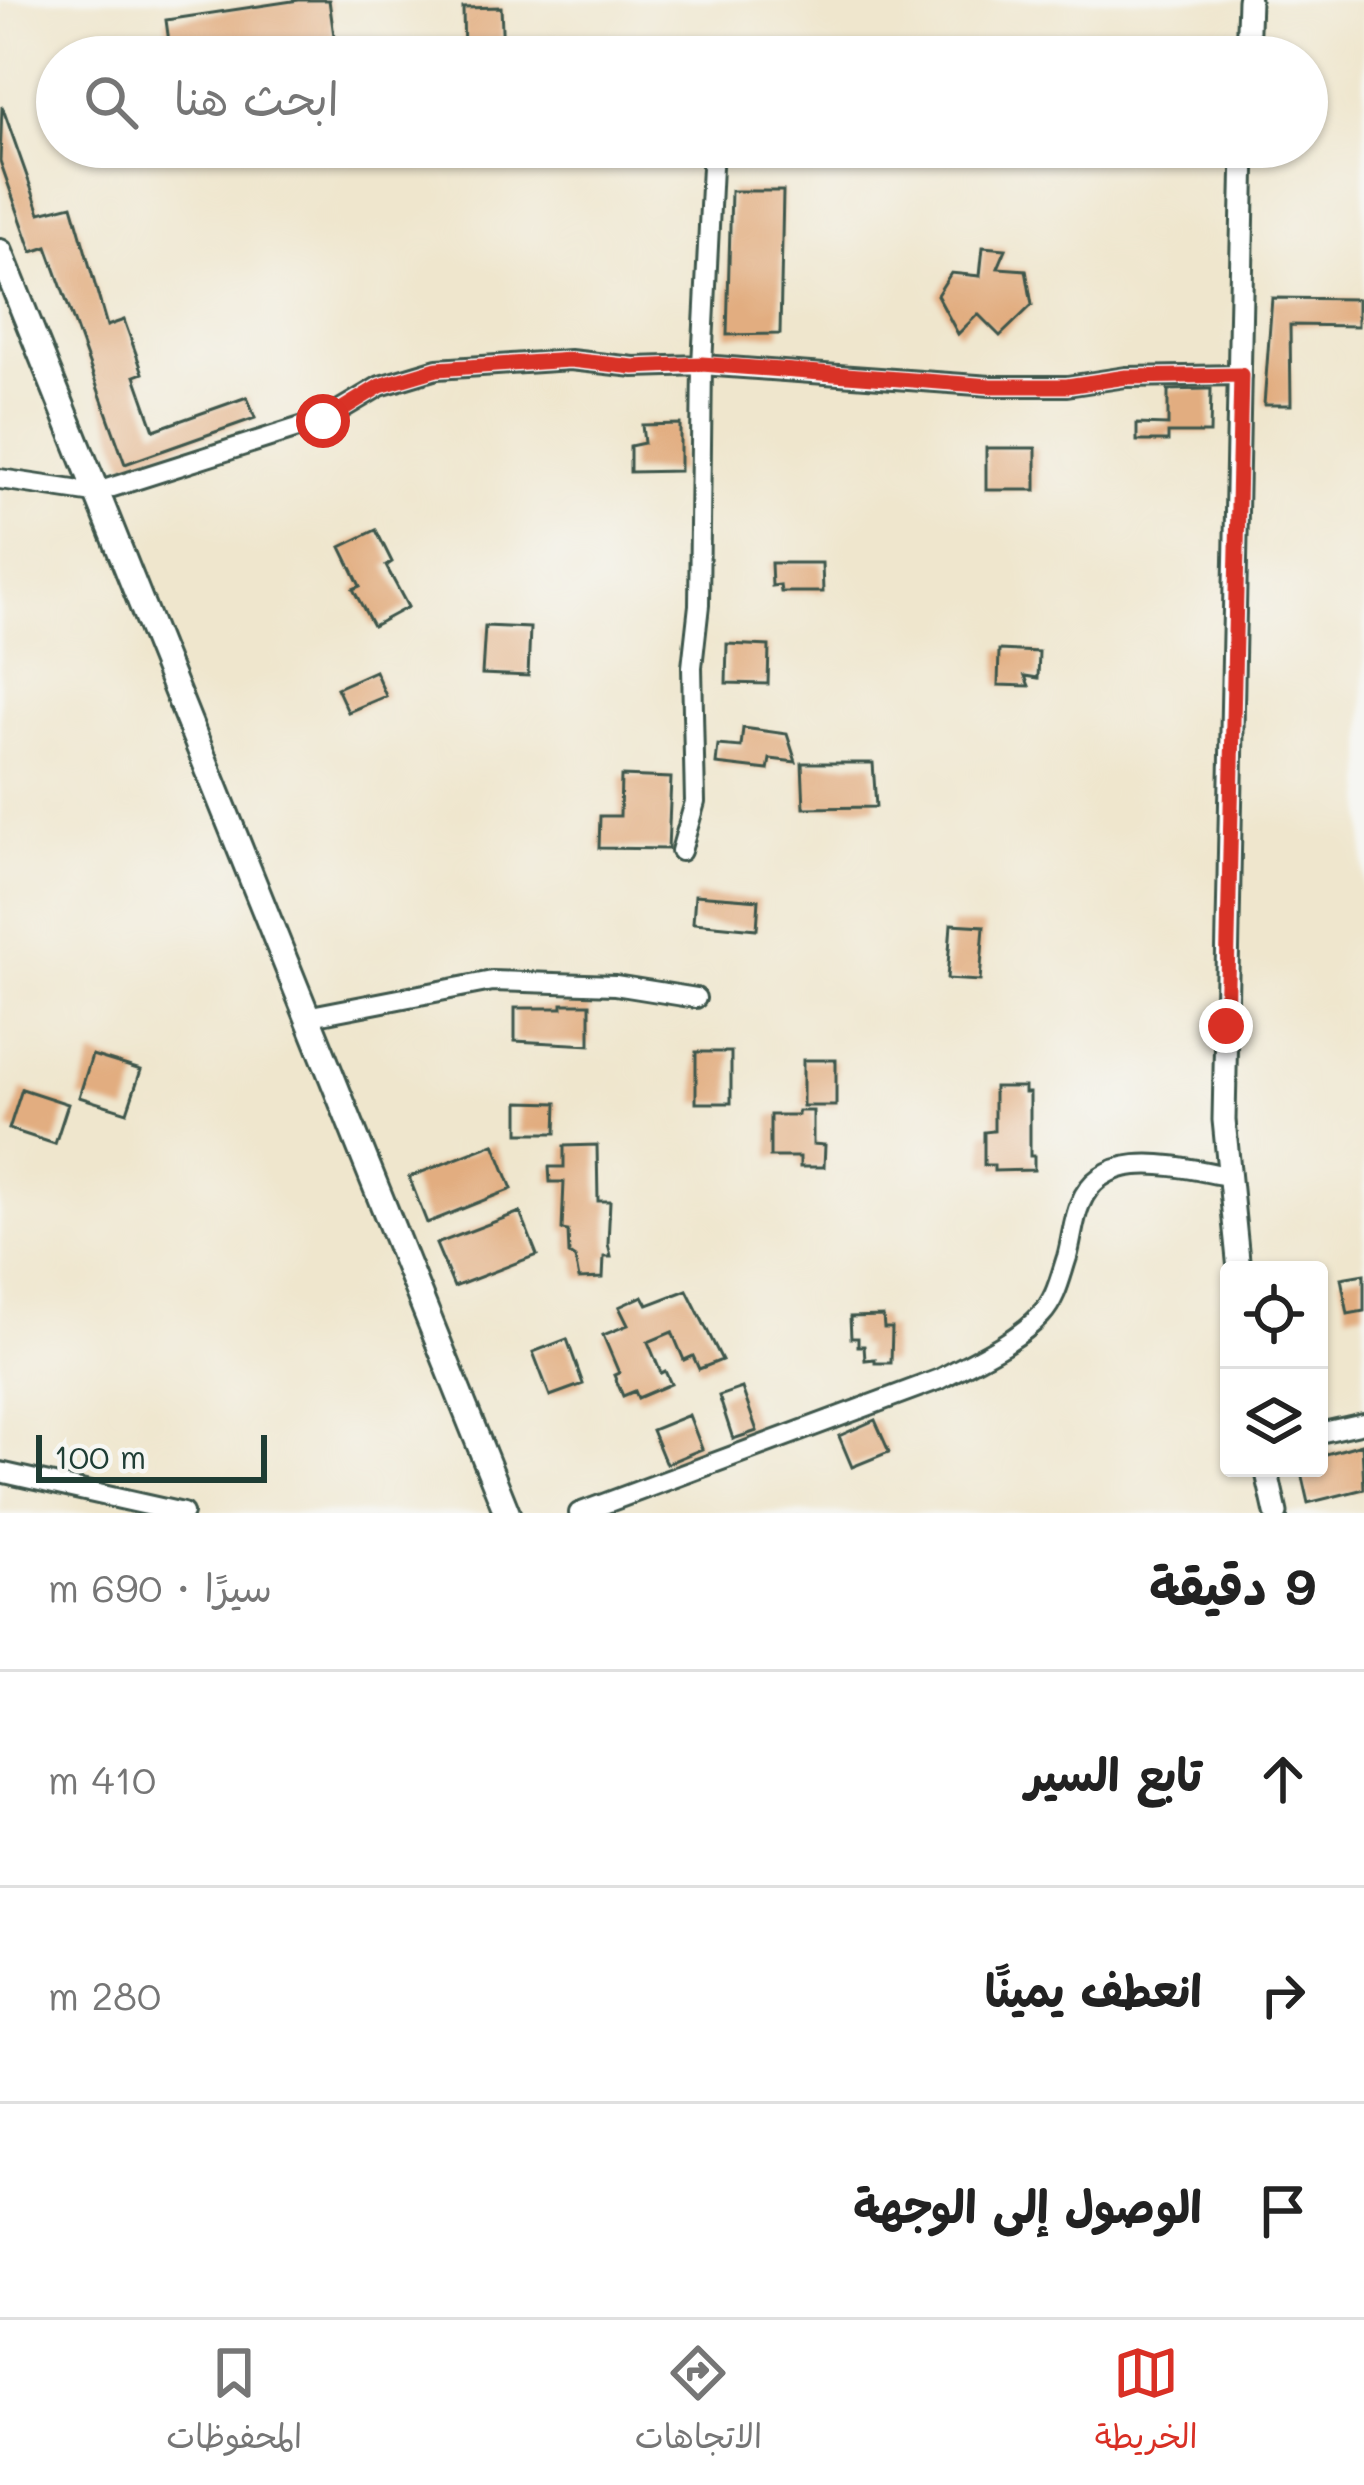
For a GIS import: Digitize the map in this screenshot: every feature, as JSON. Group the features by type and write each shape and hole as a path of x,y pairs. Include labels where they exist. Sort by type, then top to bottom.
{"main road":[{"path":"0,252 507,1513"}],"street":[{"path":"1248,36 1249,0"},
{"path":"681,851 695,802 692,667 699,605 702,364 712,168"},
{"path":"1238,1261 1228,1176 1225,1062 1244,168"},
{"path":"0,479 94,493 323,421 380,386 437,369 570,360 634,367 702,364 991,386 1241,375"},
{"path":"306,1017 492,981 615,985 696,998"},
{"path":"579,1513 940,1379 994,1349 1039,1317 1055,1294 1080,1203 1090,1187 1108,1173 1141,1162 1228,1176"},
{"path":"1328,1431 1364,1424"},
{"path":"0,1472 183,1513"},
{"path":"1268,1477 1276,1513"}],"building":[{"path":"299,0 329,0 334,36 168,36 166,20"},
{"path":"501,7 502,36 464,36 463,8"},
{"path":"2,106 40,213 72,205 107,326 124,320 143,373 135,376 154,430 247,397 255,418 125,464 47,247 32,252 0,161"},
{"path":"731,191 783,191 780,334 727,335"},
{"path":"983,247 1006,249 998,268 1026,270 1032,305 1000,336 978,314 958,334 937,295 951,273 980,276"},
{"path":"1272,298 1358,299 1358,326 1290,325 1291,405 1264,405"},
{"path":"1211,389 1210,433 1168,433 1168,441 1137,441 1137,424 1168,425 1168,390"},
{"path":"680,424 680,471 630,472 630,446 644,443 642,425"},
{"path":"986,448 1036,448 1036,490 986,490"},
{"path":"376,530 392,562 386,566 408,607 373,626 353,589 360,586 341,547"},
{"path":"771,563 822,563 823,592 781,592 780,585 772,586"},
{"path":"485,626 530,628 528,676 482,674"},
{"path":"727,644 769,646 768,684 726,683"},
{"path":"999,650 1039,652 1038,678 1025,676 1029,686 998,685"},
{"path":"375,671 386,696 348,712 337,688"},
{"path":"743,728 787,734 796,762 770,759 768,770 716,764 718,745 741,747"},
{"path":"802,763 873,763 876,807 804,808"},
{"path":"621,776 671,778 668,849 599,848 600,816 620,816"},
{"path":"695,895 759,900 757,929 693,923"},
{"path":"951,924 984,926 980,981 947,979"},
{"path":"562,1004 590,1004 590,1045 515,1041 515,1008 562,1008"},
{"path":"696,1052 731,1052 731,1103 696,1103"},
{"path":"92,1055 141,1070 127,1112 79,1097"},
{"path":"803,1060 836,1060 836,1106 803,1106"},
{"path":"994,1087 1025,1087 1025,1093 1030,1093 1034,1170 994,1171 994,1165 984,1165 984,1132 994,1131"},
{"path":"22,1089 68,1104 55,1144 9,1129"},
{"path":"519,1102 557,1103 556,1133 519,1133"},
{"path":"798,1111 813,1111 813,1144 825,1145 824,1167 800,1167 800,1157 770,1157 770,1115 798,1115"},
{"path":"494,1144 512,1189 427,1223 409,1177"},
{"path":"597,1145 598,1201 610,1201 611,1257 604,1257 603,1278 579,1279 575,1258 569,1254 568,1231 562,1230 564,1182 550,1182 549,1167 564,1167 564,1146"},
{"path":"520,1212 537,1255 454,1287 436,1244"},
{"path":"1364,1274 1364,1311 1348,1314 1341,1278"},
{"path":"687,1290 722,1360 699,1369 693,1356 684,1360 672,1332 648,1342 671,1384 638,1398 635,1391 623,1396 603,1335 628,1325 619,1307 643,1296 648,1305"},
{"path":"883,1316 884,1328 892,1328 891,1363 875,1363 875,1359 865,1360 864,1346 858,1346 858,1338 851,1338 850,1317"},
{"path":"567,1339 583,1384 550,1396 533,1352"},
{"path":"742,1388 757,1431 733,1439 719,1396"},
{"path":"689,1415 702,1449 666,1464 652,1430"},
{"path":"875,1420 889,1452 852,1467 839,1436"},
{"path":"1362,1444 1364,1489 1308,1503 1302,1477 1328,1477 1328,1453"}],"route":[{"path":"323,421 380,386 437,369 570,360 634,367 702,364 991,386 1241,375 1226,1026"}]}
